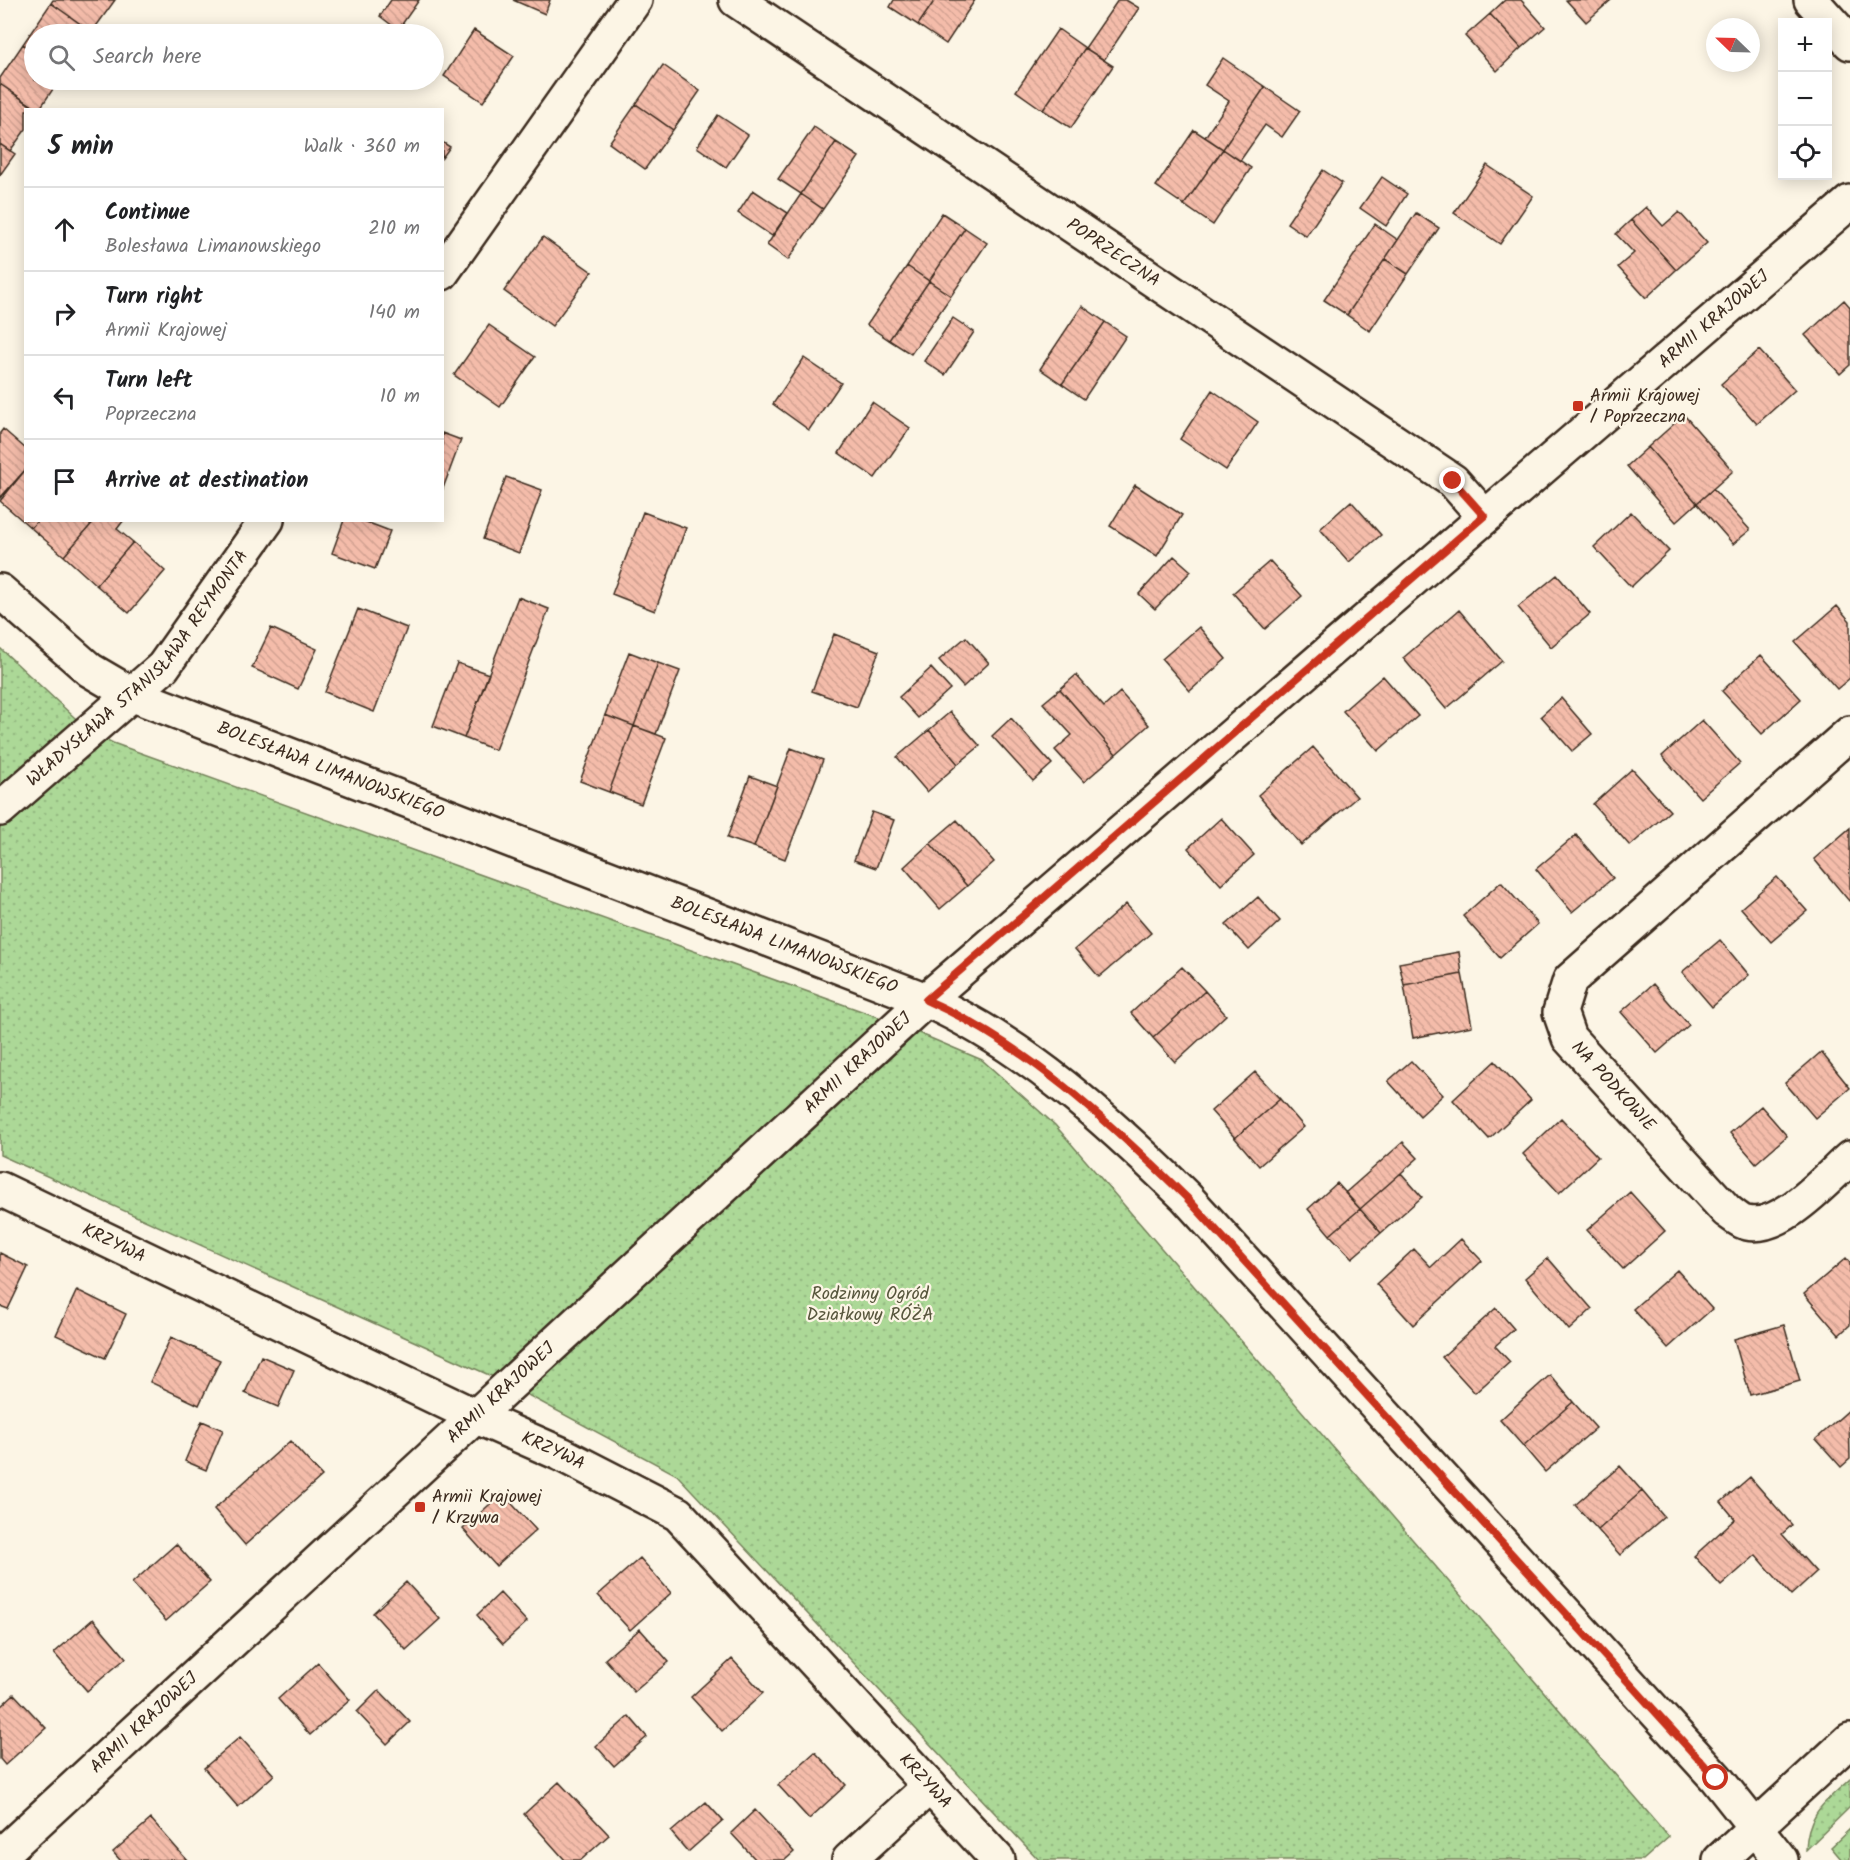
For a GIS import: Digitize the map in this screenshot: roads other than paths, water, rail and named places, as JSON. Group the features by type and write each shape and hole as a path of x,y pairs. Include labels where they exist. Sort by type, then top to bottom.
{"street":[{"path":"444,270 635,0"},
{"name":"POPRZECZNA","path":"736,0 1453,481 1484,516"},
{"path":"1811,0 1850,43"},
{"name":"ARMII KRAJOWEJ","path":"0,1856 926,1000 1850,202"},
{"name":"WŁADYSŁAWA STANISŁAWA REYMONTA","path":"0,809 163,667 266,522"},
{"name":"BOLESŁAWA LIMANOWSKIEGO","path":"0,591 90,670 131,694 926,1000 960,1015 1053,1076 1122,1134 1186,1197 1716,1778 1781,1860"},
{"name":"NA PODKOWIE","path":"1850,733 1570,980 1560,1012 1569,1038 1727,1211 1745,1223 1762,1224 1782,1217 1850,1158"},
{"name":"KRZYWA","path":"0,1189 477,1417 561,1454 678,1514 998,1860"},
{"path":"1719,1860 1850,1740"},
{"path":"849,1860 930,1786"}],"place":[{"name":"Armii Krajowej / Poprzeczna","path":"1578,406"},
{"name":"Armii Krajowej / Krzywa","path":"420,1507"}],"park label":[{"name":"Rodzinny Ogród Działkowy RÓŻA","path":"870,1304"}]}
